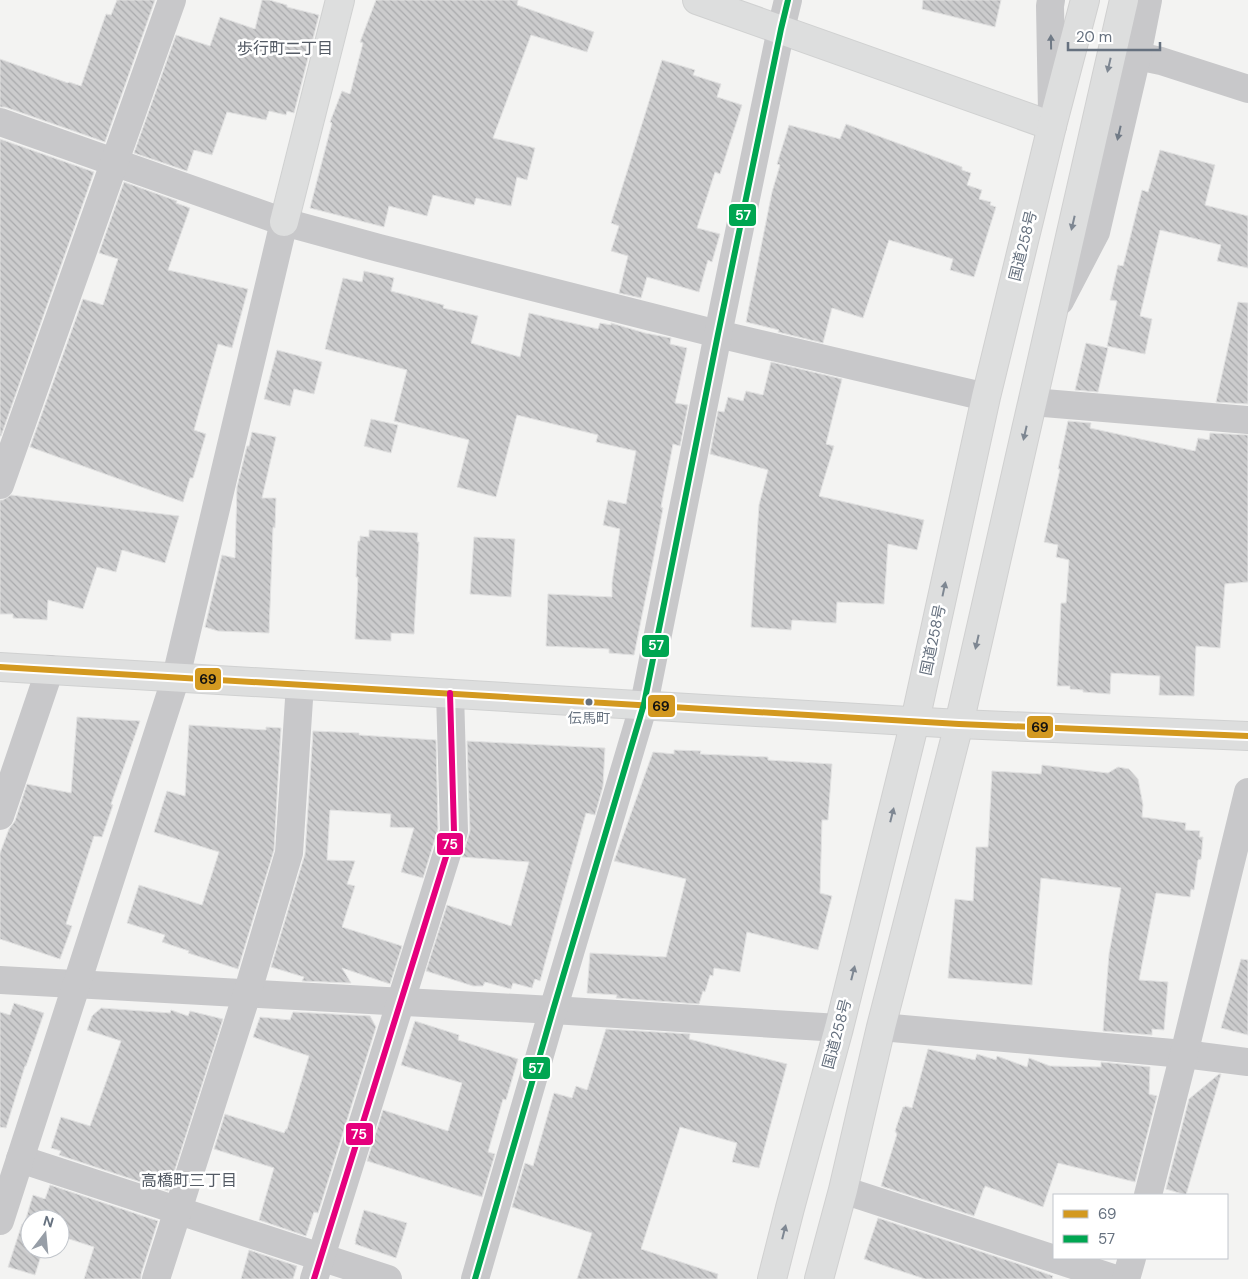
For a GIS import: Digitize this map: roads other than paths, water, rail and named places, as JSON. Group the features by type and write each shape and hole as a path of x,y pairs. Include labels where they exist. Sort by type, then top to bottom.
{"main road":[{"path":"284,222 340,0"},
{"path":"697,0 1052,126"},
{"name":"国道258号","path":"772,1279 839,1028 915,721 986,397 1052,126 1085,0"},
{"path":"819,1279 881,1027 959,724 1124,0"},
{"path":"0,666 959,724 1248,736"}],"street":[{"path":"0,485 172,0"},
{"path":"475,1279 644,704 718,334 788,0"},
{"path":"1052,0 1050,6 1052,126"},
{"path":"1051,318 1096,232 1137,56 1148,0"},
{"path":"1137,56 1161,61 1248,89"},
{"path":"0,122 284,222 718,334 986,397"},
{"path":"0,1220 176,677 284,222"},
{"path":"1032,402 1248,420"},
{"path":"0,816 50,669"},
{"path":"156,1279 247,994 289,853 300,684"},
{"path":"318,1268 454,831 450,693"},
{"path":"1148,1194 1248,792"},
{"path":"0,980 553,1010 839,1028"},
{"path":"881,1027 1184,1054 1248,1062"},
{"path":"20,1158 178,1210 318,1268 388,1279"},
{"path":"842,1190 1053,1259"},
{"path":"1054,1259 1116,1279"},
{"path":"1126,1279 1132,1259"}],"place":[{"name":"伝馬町","path":"589,702"}],"district":[{"name":"歩行町二丁目","path":"285,48"},
{"name":"高橋町三丁目","path":"189,1180"}]}
